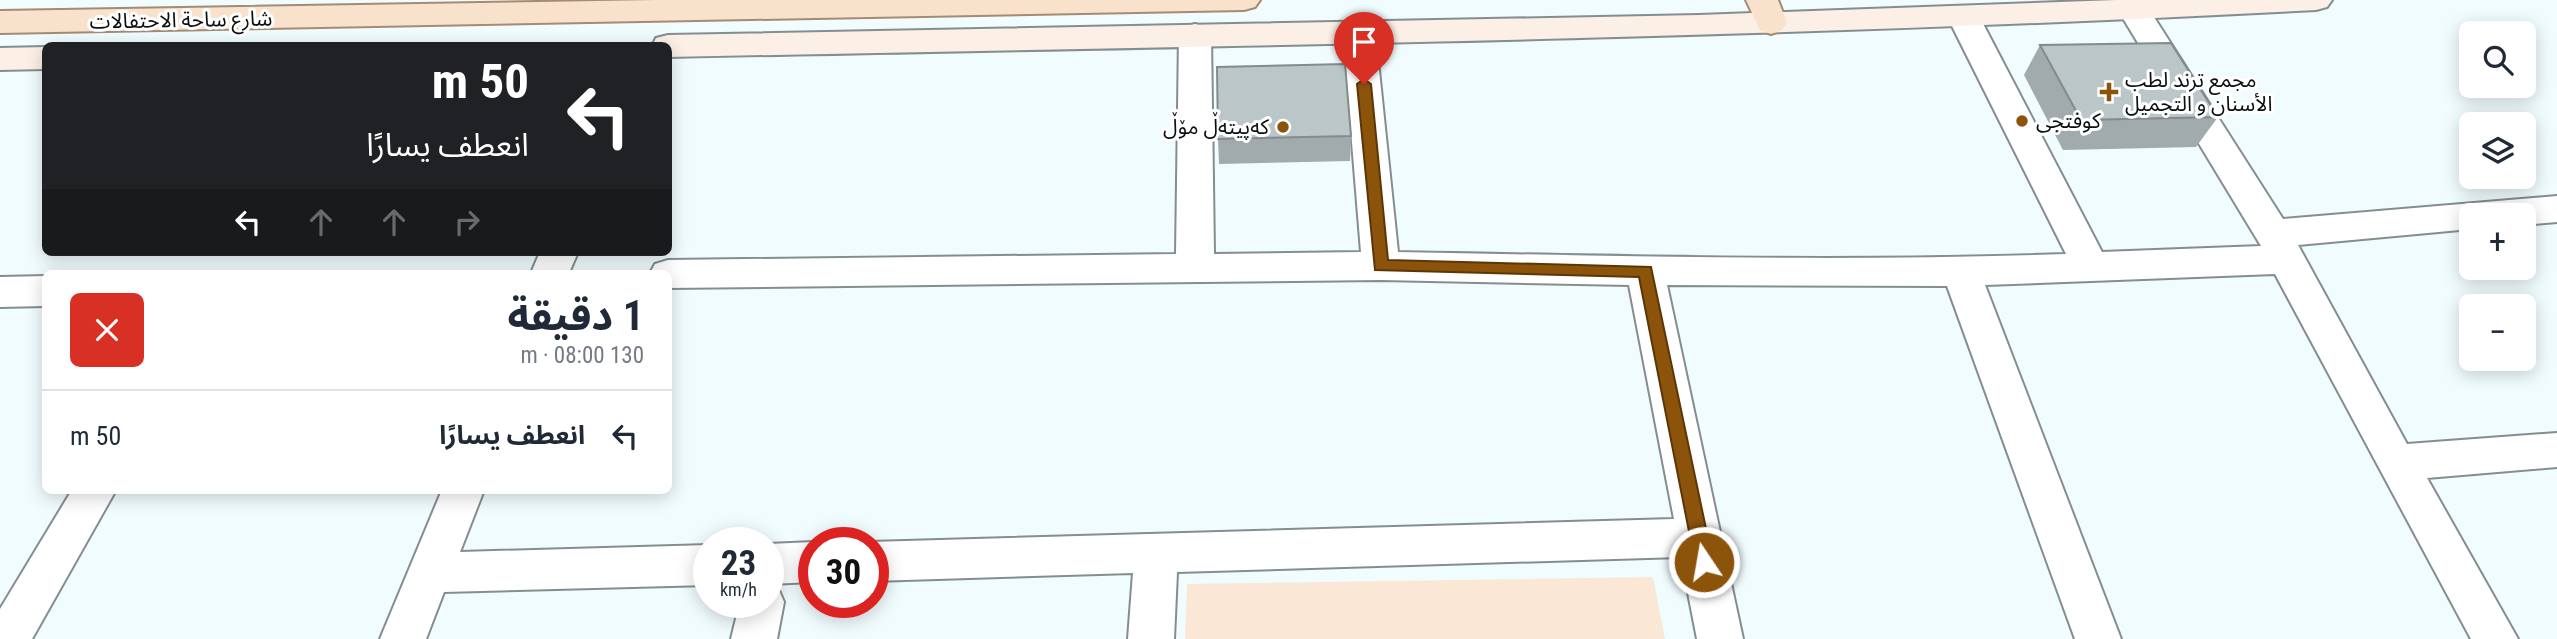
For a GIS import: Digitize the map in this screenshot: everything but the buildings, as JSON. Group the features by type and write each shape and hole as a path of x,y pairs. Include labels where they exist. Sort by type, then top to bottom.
{"main road":[{"name":"شارع ساحة الاحتفالات","path":"0,22 277,32 640,5 1168,3 1244,0"},
{"path":"672,46 1359,32 1766,12 1964,18 2316,0"},
{"path":"0,59 42,58"}],"street":[{"path":"2134,10 2280,246 2396,463 2495,639"},
{"path":"1964,18 2091,267"},
{"path":"1359,32 1381,266"},
{"path":"1195,35 1195,270"},
{"path":"2536,211 2557,209"},
{"path":"672,274 1381,266 1645,271 1961,272 2091,267 2280,246 2459,218"},
{"path":"1645,271 1720,639"},
{"path":"1961,272 2098,639"},
{"path":"0,292 42,291"},
{"path":"2396,463 2557,450"},
{"path":"7,639 93,494"},
{"path":"403,639 461,494"},
{"path":"889,561 1699,537"},
{"path":"1151,639 1156,553"},
{"path":"429,573 693,565"},
{"path":"754,639 758,618"}],"shaded area":[{"path":"1653,577 1665,639 1185,639 1187,584"}],"place":[{"name":"مجمع ترند لطب الأسنان و التجميل","path":"2109,92"},
{"name":"كوفتجى","path":"2022,121"},
{"name":"کەپیتەڵ مۆڵ","path":"1283,127"}],"route":[{"path":"1364,84 1381,266 1645,271 1704,562"}]}
